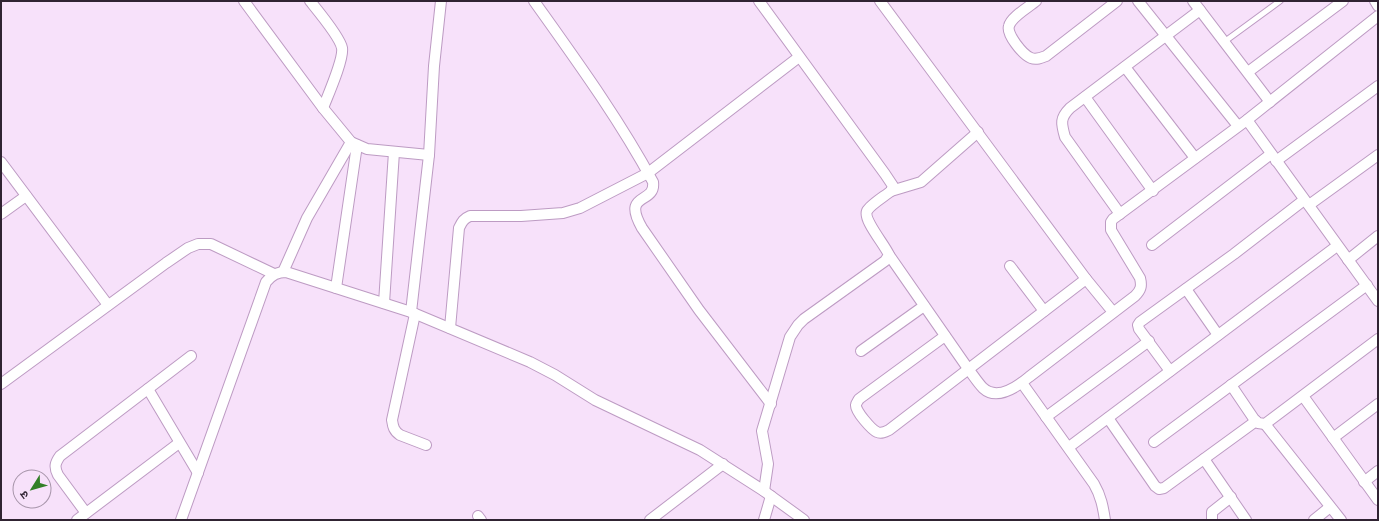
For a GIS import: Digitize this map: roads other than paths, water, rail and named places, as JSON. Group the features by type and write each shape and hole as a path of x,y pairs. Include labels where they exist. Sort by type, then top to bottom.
{"street":[{"path":"244,1 323,108 354,144 367,149 429,155"},
{"path":"310,1 342,47 340,60 323,108"},
{"path":"426,445 400,435 394,429 392,420 413,313 429,155 434,66 441,1"},
{"path":"534,1 582,68 653,182 652,192 637,203 635,207 636,218 699,310 770,404"},
{"path":"759,1 885,174 893,186 891,191"},
{"path":"880,1 1086,279 1113,312"},
{"path":"1036,1 1014,18 1009,24 1008,30 1025,54 1032,59 1039,59 1046,56 1117,1"},
{"path":"1138,1 1166,36 1274,158 1378,301"},
{"path":"1193,1 1270,102"},
{"path":"1248,72 1343,1"},
{"path":"1374,1 1378,6"},
{"path":"1120,214 1065,136 1061,124 1063,115 1070,108 1200,10"},
{"path":"978,132 921,182 891,191 868,210 866,216 889,255 969,370 983,388 989,392 1000,393 1022,383 1135,296 1140,290 1142,284 1140,278 1111,230 1111,222 1270,102 1378,16"},
{"path":"450,328 459,228 465,218 470,216 522,216 563,213 580,208 648,173 799,57"},
{"path":"1125,67 1195,158"},
{"path":"1152,245 1378,86"},
{"path":"1085,97 1152,191"},
{"path":"279,273 308,218 354,144"},
{"path":"336,288 354,144"},
{"path":"384,303 394,152"},
{"path":"1170,371 1139,329 1138,326 1140,322 1307,203 1378,155"},
{"path":"1,162 108,305"},
{"path":"1,214 26,196"},
{"path":"1348,260 1378,236"},
{"path":"1,384 166,263 188,248 198,244 211,244 279,273"},
{"path":"1069,447 1338,246"},
{"path":"764,520 768,494 768,464 762,431 790,338 798,325 804,319 885,261 889,255"},
{"path":"1010,266 1044,311"},
{"path":"182,520 266,282 279,273 286,272 413,313 530,362 555,375 595,400 700,450 768,494 804,520"},
{"path":"945,336 859,399 856,405 857,410 876,432 883,433 889,430 1086,279"},
{"path":"1154,442 1366,285"},
{"path":"1186,289 1218,335"},
{"path":"861,351 924,306"},
{"path":"1108,418 1155,486 1159,489 1164,488 1204,459 1303,396 1378,339"},
{"path":"1046,417 1148,341"},
{"path":"86,513 55,470 57,460 60,456 191,356"},
{"path":"1022,383 1069,447 1099,492 1105,520"},
{"path":"1231,385 1341,520"},
{"path":"148,389 198,473"},
{"path":"1303,396 1378,500"},
{"path":"1333,438 1378,404"},
{"path":"77,520 180,443"},
{"path":"1204,459 1246,520"},
{"path":"650,520 723,464"},
{"path":"1364,482 1378,472"},
{"path":"1212,520 1212,512 1231,497"},
{"path":"1314,520 1330,507"}],"lane":[{"path":"1224,42 1280,1"}]}
